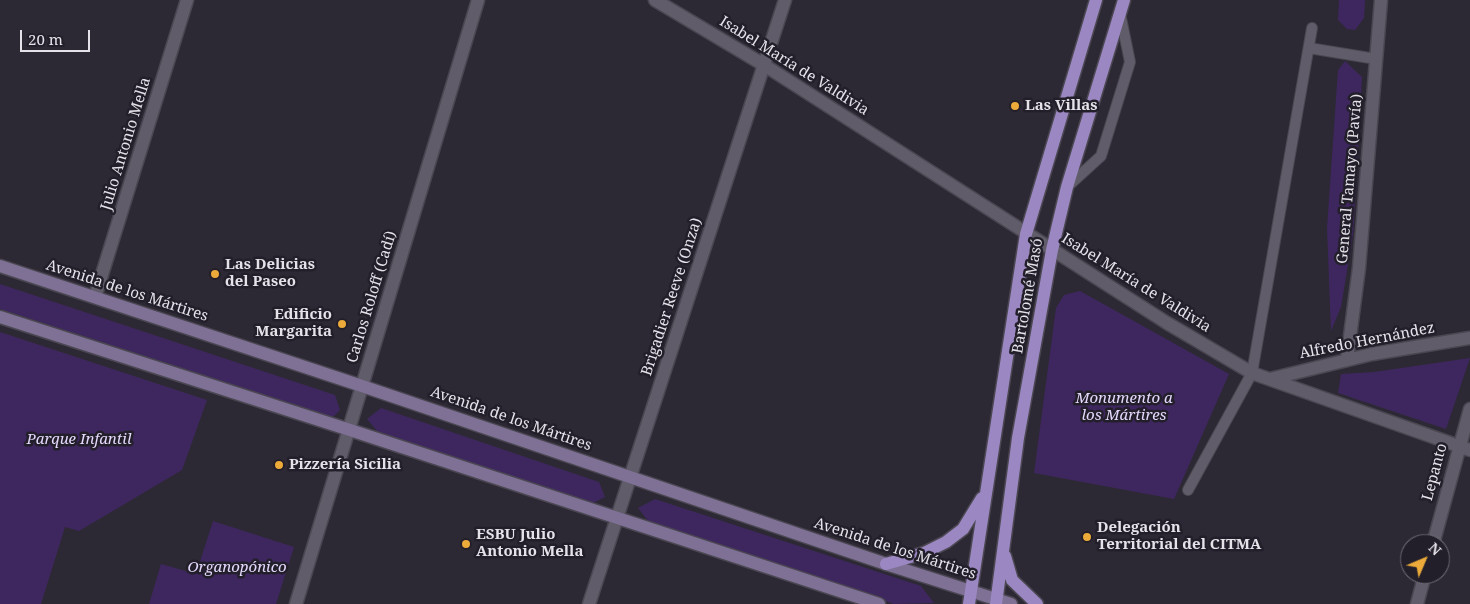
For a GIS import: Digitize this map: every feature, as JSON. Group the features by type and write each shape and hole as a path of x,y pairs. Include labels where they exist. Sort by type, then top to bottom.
{"main road":[{"name":"Bartolomé Masó","path":"969,604 1026,234 1096,0"},
{"name":"Bartolomé Masó","path":"996,602 1018,438 1052,250 1067,187 1122,6"},
{"name":"Avenida de los Mártires","path":"0,266 971,591 996,602 1011,604"},
{"path":"0,318 350,430 879,604"},
{"path":"886,564 924,553 946,542 963,529 985,493"},
{"path":"1003,549 1012,580 1038,604"}],"street":[{"name":"Julio Antonio Mella","path":"95,297 187,0"},
{"name":"Carlos Roloff (Cadí)","path":"296,604 350,430 478,0"},
{"name":"Isabel María de Valdivia","path":"655,0 764,65 1026,234 1252,373 1464,448"},
{"name":"Brigadier Reeve (Onza)","path":"589,604 785,0"},
{"name":"General Tamayo (Pavía)","path":"1347,360 1359,268 1381,0"},
{"name":"Alfredo Hernández","path":"1270,379 1347,360 1470,338"},
{"name":"Lepanto","path":"1436,534 1464,448 1470,409"},
{"path":"1417,604 1422,584"}],"lane":[{"path":"1067,187 1101,156 1130,62 1122,6"},
{"path":"1188,490 1252,373 1312,28"},
{"path":"1309,48 1376,59"}],"green space":[{"path":"1339,0 1365,0 1364,18 1355,30 1347,29 1338,20"},
{"path":"1345,61 1362,77 1353,234 1341,307 1331,331 1327,228 1338,70"},
{"path":"0,284 335,395 340,410 333,417 0,309"},
{"name":"Monumento a los Mártires","path":"1080,291 1229,374 1174,499 1034,473 1056,308 1064,295"},
{"name":"Parque Infantil","path":"0,332 207,400 182,470 79,531 65,527 41,604 0,604"},
{"path":"1470,358 1446,429 1338,393 1341,374 1374,372"},
{"path":"381,408 599,482 605,497 591,504 377,431 367,419"},
{"path":"655,499 921,586 934,603 894,604 649,522 638,508"},
{"name":"Organopónico","path":"213,521 294,547 276,604 149,604 161,564 196,574"}],"place":[{"name":"Las Villas","path":"1015,106"},
{"name":"Las Delicias del Paseo","path":"215,274"},
{"name":"Edificio Margarita","path":"342,324"},
{"name":"Pizzería Sicilia","path":"279,465"},
{"name":"Delegación Territorial del CITMA","path":"1087,537"},
{"name":"ESBU Julio Antonio Mella","path":"466,544"}]}
